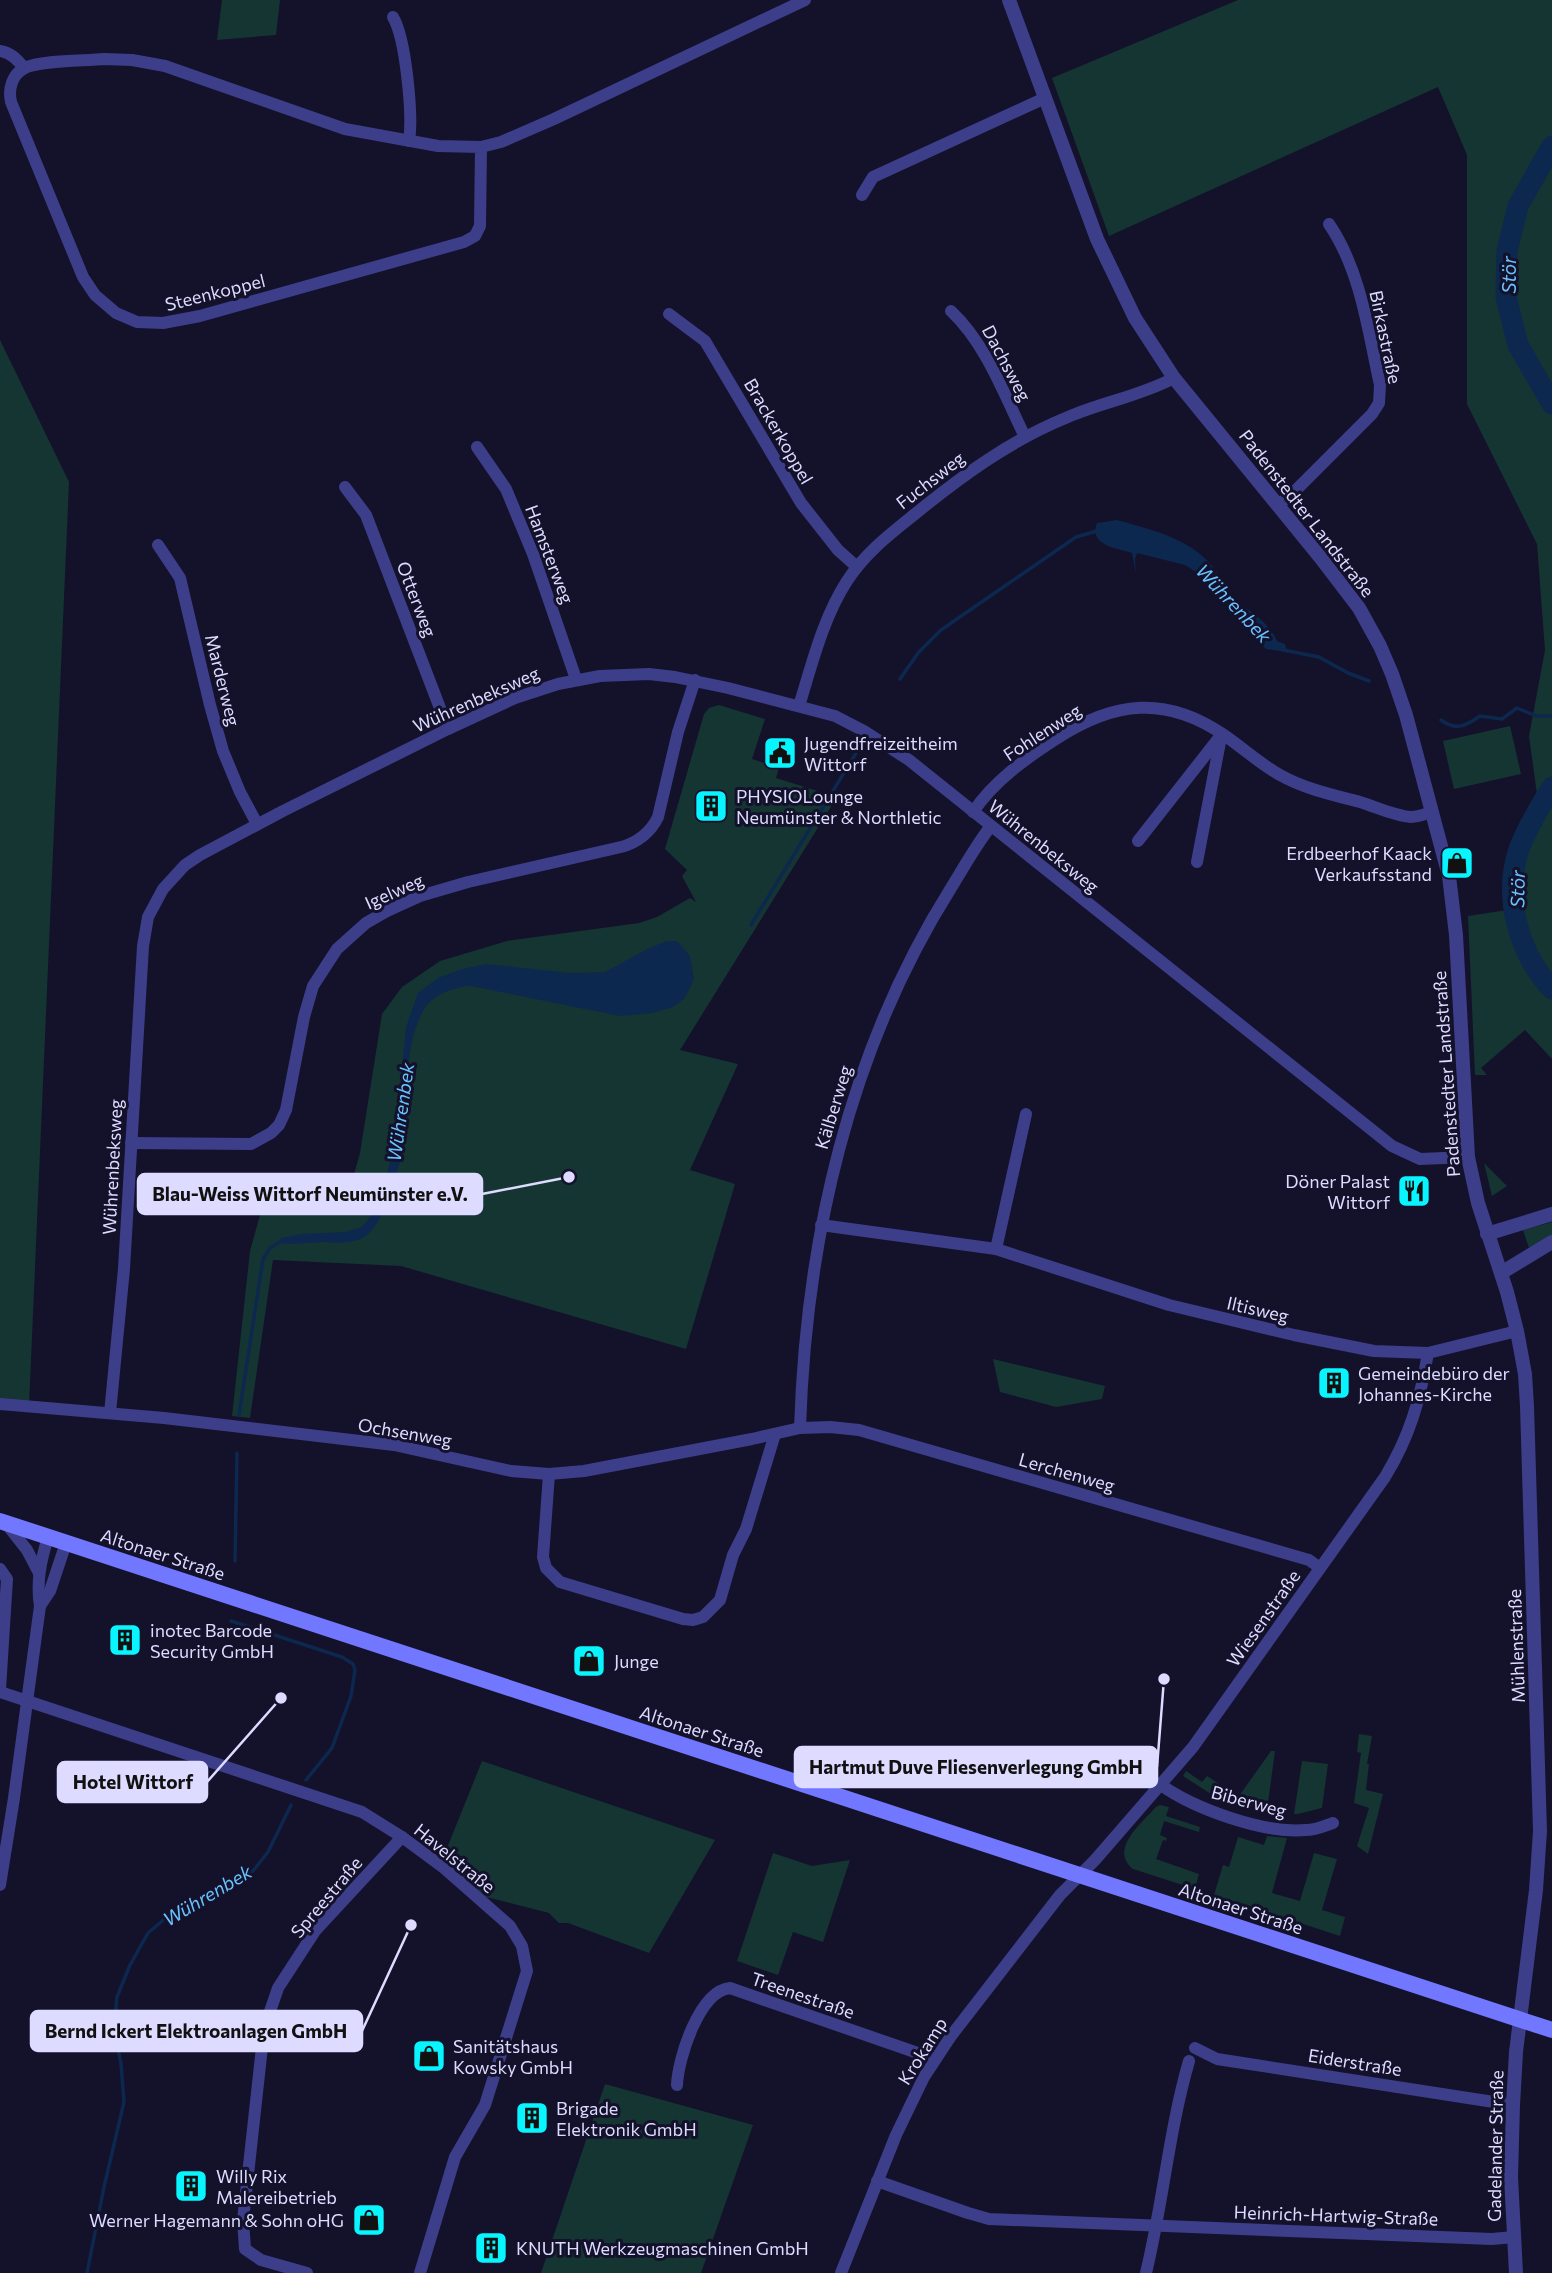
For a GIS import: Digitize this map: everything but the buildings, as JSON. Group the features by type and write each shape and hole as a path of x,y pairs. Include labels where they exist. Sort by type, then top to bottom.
{"main road":[{"name":"Altonaer Straße","path":"2,1522 1552,2030"}],"street":[{"path":"0,51 6,52 24,68 111,59 165,66 345,129 438,146 481,147 501,142 554,119 805,0"},
{"name":"Padenstedter Landstraße","path":"1009,0 1097,239 1135,318 1174,378 1359,608 1392,674 1406,715 1449,876 1456,935 1468,1157 1487,1234"},
{"path":"393,17 402,37 411,122 409,141"},
{"name":"Steenkoppel","path":"24,68 17,73 4,92 11,102 83,277 95,295 110,309 129,320 145,323 172,322 200,316 470,239 480,226 481,147"},
{"path":"862,195 873,177 1045,97"},
{"name":"Birkastraße","path":"1278,505 1373,414 1380,398 1380,385 1352,265 1344,245 1329,224"},
{"name":"Dachsweg","path":"951,311 977,340 1026,437"},
{"name":"Brackerkoppel","path":"669,314 705,341 801,503 838,550 857,567"},
{"name":"Fuchsweg","path":"799,705 837,599 857,567 883,539 950,485 1026,437 1068,417 1148,390 1174,378"},
{"name":"Hamsterweg","path":"477,447 506,489 533,554 576,679"},
{"name":"Otterweg","path":"345,487 366,515 448,729"},
{"name":"Marderweg","path":"158,545 180,578 223,751 257,824"},
{"name":"Wührenbeksweg","path":"110,1413 124,1269 142,946 148,918 163,889 185,865 257,824 515,698 576,679 649,674 695,681 799,705 835,716 864,731 909,760 1392,1146 1420,1159 1468,1157"},
{"name":"Igelweg","path":"131,1143 251,1143 271,1133 279,1125 286,1110 304,1017 313,986 337,949 366,923 420,896 468,882 621,847 640,839 658,817 678,732 695,681"},
{"name":"Fohlenweg","path":"973,812 987,793 1024,761 1073,729 1117,710 1140,706 1169,709 1200,721 1267,767 1309,788 1408,816 1432,812"},
{"path":"1138,841 1222,734"},
{"path":"1197,862 1222,734"},
{"name":"Kälberweg","path":"800,1428 804,1344 821,1225 850,1108 892,996 928,925 991,826"},
{"path":"996,1249 1026,1114"},
{"path":"1487,1234 1552,1214"},
{"name":"Iltisweg","path":"821,1225 996,1249 1102,1285 1203,1314 1374,1351 1428,1353 1517,1331"},
{"name":"Mühlenstraße","path":"1487,1234 1517,1331 1525,1374 1527,1406 1540,1831 1536,1889 1520,2020"},
{"path":"1501,1273 1552,1242"},
{"name":"Wiesenstraße","path":"1080,1875 1161,1785 1205,1730 1399,1454 1415,1417 1428,1353"},
{"name":"Ochsenweg","path":"0,1404 110,1413 394,1445 511,1471 549,1474 584,1471 800,1428"},
{"name":"Lerchenweg","path":"800,1428 859,1430 1309,1560 1320,1568"},
{"path":"549,1474 543,1557 551,1575 560,1582 693,1620 704,1617 720,1600 733,1555 746,1529 775,1434"},
{"path":"2,1522 27,1550 39,1573"},
{"path":"0,1885 40,1606 37,1589 39,1573 48,1537"},
{"path":"40,1606 50,1591 66,1543"},
{"path":"0,1569 7,1579 0,1691 26,1701"},
{"name":"Havelstraße","path":"26,1701 362,1812 444,1868 510,1926 522,1946 527,1971 485,2105 455,2157 421,2273"},
{"name":"Biberweg","path":"1161,1785 1175,1795 1208,1810 1248,1822 1292,1830 1307,1830 1333,1823"},
{"name":"Spreestraße","path":"307,2273 261,2260 245,2249 243,2220 264,2029 278,1988 315,1931 402,1837"},
{"name":"Krokamp","path":"841,2273 877,2181 915,2096 935,2059 973,2005 1060,1895 1080,1875"},
{"name":"Treenestraße","path":"677,2085 677,2070 686,2040 713,1997 725,1989 935,2059"},
{"name":"Gadelander Straße","path":"1516,2273 1511,2177 1513,2105 1520,2020"},
{"name":"Eiderstraße","path":"1195,2048 1217,2059 1513,2105"},
{"path":"1146,2273 1157,2226 1180,2092 1189,2061"},
{"name":"Heinrich-Hartwig-Straße","path":"877,2181 982,2217 1492,2239 1514,2237"}],"green space":[{"path":"222,0 280,0 276,35 217,40"},
{"path":"1238,0 1552,0 1552,141 1532,180 1552,146 1552,1059 1525,1030 1481,1068 1487,1075 1475,1075 1468,916 1514,909 1514,872 1519,850 1539,809 1529,736 1545,650 1537,544 1467,404 1467,155 1438,87 1109,236 1052,78"},
{"path":"0,340 69,482 29,1406 0,1404"},
{"path":"719,705 765,719 752,759 779,768 776,778 837,797 680,1050 738,1064 690,1170 735,1184 686,1349 401,1266 273,1260 250,1418 232,1416 250,1251 263,1204 345,1206 360,1153 382,1014 402,987 440,961 507,941 639,923 657,917 690,898 696,902 682,876 687,870 665,849 704,714 709,708"},
{"path":"1510,726 1521,774 1454,789 1443,741"},
{"path":"1484,1163 1507,1186 1492,1196"},
{"path":"1552,1222 1552,1235 1529,1248 1523,1230"},
{"path":"993,1359 1105,1386 1102,1399 1056,1407 1000,1392"},
{"path":"1359,1734 1372,1736 1366,1790 1383,1794 1368,1854 1357,1846 1369,1808 1354,1803 1361,1753 1357,1752"},
{"path":"1271,1751 1275,1751 1267,1810 1225,1797 1230,1790 1239,1796"},
{"path":"482,1761 715,1840 649,1953 568,1923 559,1923 549,1913 486,1897 443,1858"},
{"path":"1302,1761 1328,1764 1322,1808 1294,1814"},
{"path":"1186,1771 1202,1782 1207,1776 1221,1785 1214,1796 1183,1776"},
{"path":"1160,1805 1169,1807 1166,1816 1200,1827 1199,1832 1164,1821 1160,1835 1167,1838 1166,1841 1163,1840 1156,1859 1199,1874 1195,1889 1133,1869 1126,1861 1124,1853 1130,1837"},
{"path":"1267,1836 1287,1838 1272,1893 1300,1901 1314,1853 1337,1859 1322,1910 1345,1917 1340,1936 1214,1895 1223,1865 1229,1867 1238,1837 1264,1845"},
{"path":"773,1853 812,1866 850,1860 823,1942 793,1932 778,1975 737,1961"},
{"path":"605,2084 753,2125 701,2273 541,2273"}],"water":[{"path":"1117,520 1171,537 1196,551 1216,571 1231,600 1263,622 1277,641 1285,644 1287,652 1266,649 1246,629 1234,607 1202,576 1185,565 1137,553 1136,573 1132,553 1106,545 1097,537 1097,523"},
{"path":"667,941 677,941 690,956 694,979 685,998 673,1007 653,1013 620,1016 471,986 447,991 436,997 419,1018 414,1034 407,1072 402,1152 388,1198 375,1226 363,1238 342,1243 278,1242 281,1238 301,1234 345,1232 362,1227 377,1208 394,1148 406,1027 418,993 438,978 486,964 570,973 605,972"}],"waterway":[{"name":"Stör","path":"1552,146 1518,206 1507,251 1506,297 1518,345 1552,404"},
{"name":"Wührenbek","path":"900,679 918,653 941,630 1076,537 1097,531"},
{"name":"Wührenbek","path":"1283,650 1319,657 1369,681"},
{"name":"Wührenbek","path":"1441,720 1461,726 1480,716 1502,719 1517,708 1536,716 1552,716"},
{"name":"Wührenbek","path":"751,925 861,745"},
{"name":"Stör","path":"1552,787 1522,841 1514,867 1513,886 1513,904 1522,941 1530,959 1552,989"},
{"name":"Wührenbek","path":"239,1415 263,1259 270,1248 280,1242"},
{"name":"Wührenbek","path":"235,1561 237,1453"},
{"name":"Wührenbek","path":"231,1621 342,1657 353,1664 355,1670 351,1696 332,1748 306,1780"},
{"name":"Wührenbek","path":"87,2273 124,2102 121,2064 114,2028 117,1997 130,1965 148,1933 167,1917 253,1871 268,1852 291,1805"}],"place":[{"name":"Jugendfreizeitheim Wittorf","path":"780,753"},
{"name":"PHYSIOLounge Neumünster & Northletic","path":"711,806"},
{"name":"Erdbeerhof Kaack Verkaufsstand","path":"1457,863"},
{"name":"Blau-Weiss Wittorf Neumünster e.V.","path":"569,1177"},
{"name":"Döner Palast Wittorf","path":"1414,1191"},
{"name":"Gemeindebüro der Johannes-Kirche","path":"1334,1383"},
{"name":"inotec Barcode Security GmbH","path":"125,1640"},
{"name":"Junge","path":"589,1661"},
{"name":"Hartmut Duve Fliesenverlegung GmbH","path":"1164,1679"},
{"name":"Hotel Wittorf","path":"281,1698"},
{"name":"Bernd Ickert Elektroanlagen GmbH","path":"411,1925"},
{"name":"Sanitätshaus Kowsky GmbH","path":"429,2056"},
{"name":"Brigade Elektronik GmbH","path":"532,2118"},
{"name":"Willy Rix Malereibetrieb","path":"191,2186"},
{"name":"Werner Hagemann & Sohn oHG","path":"369,2220"},
{"name":"KNUTH Werkzeugmaschinen GmbH","path":"491,2248"}]}
